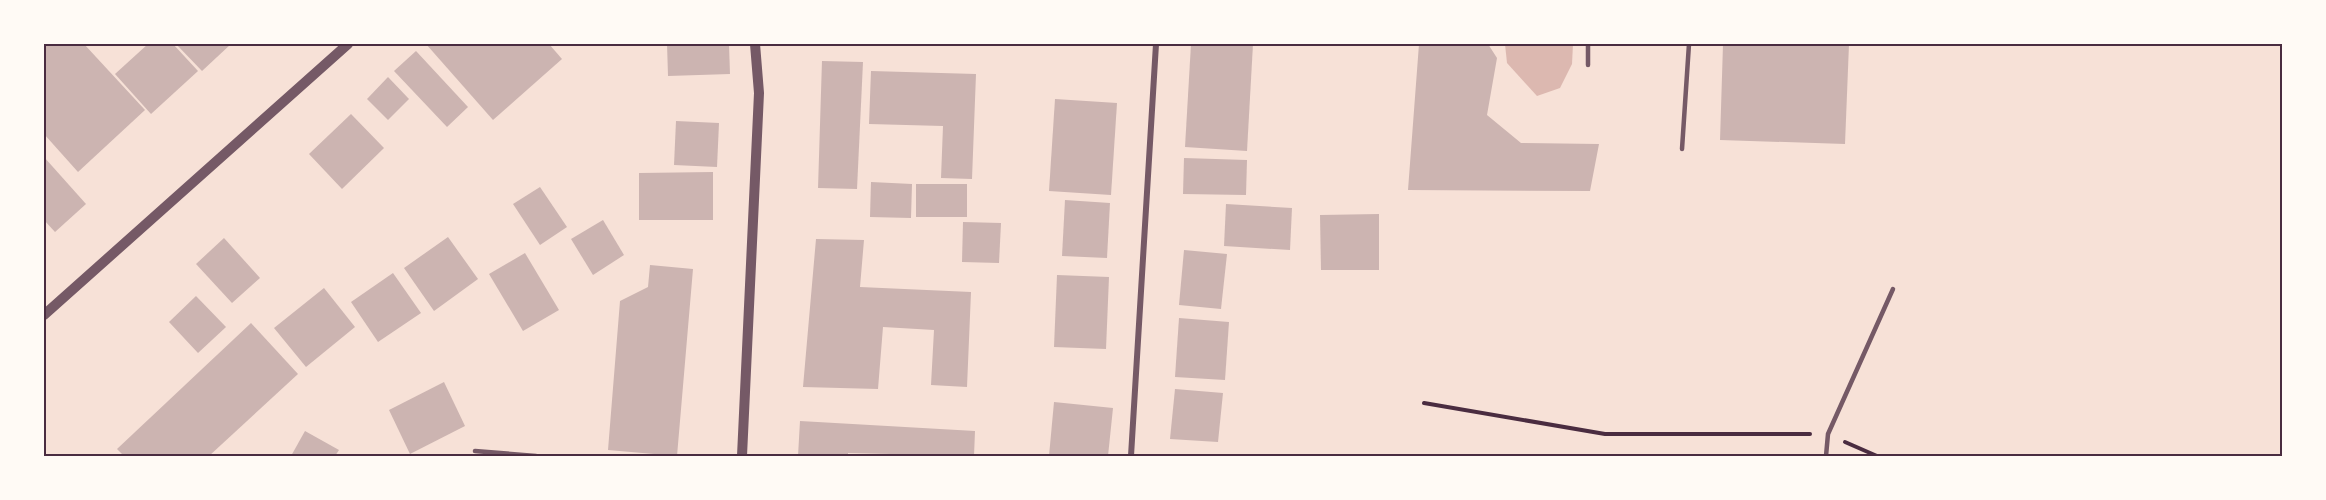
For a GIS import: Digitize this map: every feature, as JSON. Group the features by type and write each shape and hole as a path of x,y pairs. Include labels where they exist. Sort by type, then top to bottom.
{"street":[{"path":"44,315 348,44"},
{"path":"742,456 759,93 755,44"},
{"path":"1131,456 1156,44"}],"lane":[{"path":"1588,44 1588,65"},
{"path":"1682,149 1689,44"},
{"path":"1826,456 1828,434 1893,289"},
{"path":"475,451 536,456"}],"path":[{"path":"1425,403 1605,434 1828,434 1877,456"}],"shaded area":[{"path":"1505,44 1573,44 1572,64 1560,88 1537,96 1507,63"}],"building":[{"path":"44,44 84,44 145,110 78,172 44,134"},
{"path":"148,44 173,44 198,71 151,114 115,74"},
{"path":"176,44 231,44 202,71"},
{"path":"426,44 549,44 562,59 493,120"},
{"path":"667,44 729,44 730,74 668,76"},
{"path":"1191,44 1253,44 1247,151 1185,147"},
{"path":"1419,44 1488,44 1497,58 1487,115 1521,143 1599,144 1590,191 1408,190"},
{"path":"1723,44 1849,44 1845,144 1720,140"},
{"path":"416,51 468,107 447,127 394,71"},
{"path":"822,61 863,62 857,189 818,188"},
{"path":"871,71 976,74 972,179 941,178 943,126 869,124"},
{"path":"388,77 409,99 388,120 367,99"},
{"path":"1055,99 1117,103 1111,195 1049,191"},
{"path":"351,114 384,148 342,189 309,154"},
{"path":"676,121 719,123 717,167 674,165"},
{"path":"44,157 86,204 55,232 44,220"},
{"path":"1184,158 1247,160 1246,195 1183,194"},
{"path":"713,172 713,220 639,220 639,173"},
{"path":"871,182 912,184 911,218 870,217"},
{"path":"916,184 967,184 967,217 916,217"},
{"path":"540,187 567,227 540,245 513,204"},
{"path":"1065,200 1110,203 1107,258 1062,256"},
{"path":"1226,204 1292,208 1290,250 1224,246"},
{"path":"1379,214 1379,270 1321,270 1320,215"},
{"path":"603,220 624,255 593,275 571,239"},
{"path":"963,222 1001,223 999,263 962,262"},
{"path":"448,237 478,279 434,311 404,268"},
{"path":"224,238 260,278 232,303 196,264"},
{"path":"816,239 864,240 860,287 971,292 967,387 931,385 934,330 883,327 878,389 803,387"},
{"path":"1184,250 1227,254 1221,309 1179,305"},
{"path":"525,253 559,310 523,331 489,274"},
{"path":"650,265 693,269 677,456 608,450 620,301 648,287"},
{"path":"393,273 421,313 378,342 351,302"},
{"path":"1057,275 1109,277 1106,349 1054,347"},
{"path":"324,288 355,327 306,367 274,328"},
{"path":"196,296 226,327 198,353 169,322"},
{"path":"1179,318 1229,322 1225,380 1175,377"},
{"path":"251,323 298,374 209,456 124,456 117,449"},
{"path":"444,382 465,426 410,454 389,410"},
{"path":"1175,389 1223,393 1218,442 1170,439"},
{"path":"1054,402 1113,408 1108,456 1049,456"},
{"path":"800,421 975,431 974,456 848,453 848,456 798,456"},
{"path":"305,431 339,450 335,456 291,456"}]}
